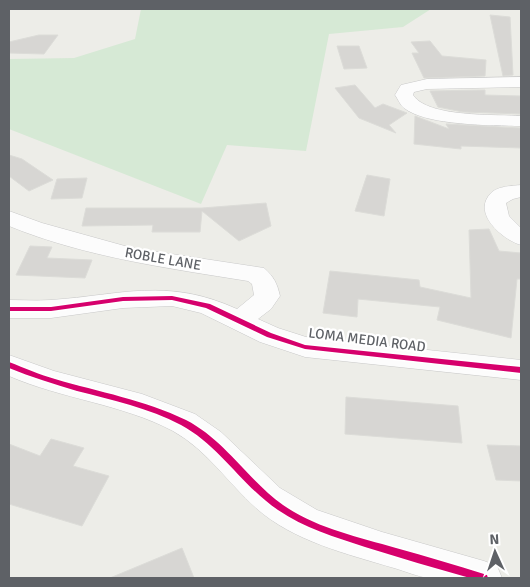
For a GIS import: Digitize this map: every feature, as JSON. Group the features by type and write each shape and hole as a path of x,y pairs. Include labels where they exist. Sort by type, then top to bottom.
{"street":[{"path":"521,82 427,84 407,89 404,95 411,106 431,114 521,121"},
{"path":"521,192 502,196 497,200 494,207 498,220 503,226 521,238"},
{"name":"ROBLE LANE","path":"9,218 34,228 131,255 255,274 264,281 267,296 262,303 238,321"},
{"name":"LOMA MEDIA ROAD","path":"9,309 51,309 122,299 172,298 208,306 280,340 318,349 521,370"},
{"path":"9,365 50,381 139,406 182,422 213,443 246,478 280,508 312,524 354,540 484,578"}],"green space":[{"path":"141,9 431,9 403,27 329,34 306,151 227,145 201,204 9,129 9,59 74,58 135,39"}],"building":[{"path":"490,15 510,17 513,75 503,76"},
{"path":"39,35 58,35 44,54 9,53 9,42"},
{"path":"430,41 442,56 486,60 485,76 424,78 412,53 419,53 411,42"},
{"path":"337,46 359,46 367,68 344,69"},
{"path":"355,85 375,108 383,104 407,113 389,125 396,133 359,118 335,88"},
{"path":"485,90 485,95 521,96 521,114 463,112 438,107 430,91"},
{"path":"415,116 449,129 446,124 521,128 521,148 461,146 461,149 414,144"},
{"path":"9,155 22,159 53,180 29,191 9,176"},
{"path":"367,175 390,179 384,216 355,211"},
{"path":"87,178 82,198 51,199 57,179"},
{"path":"266,203 271,226 239,241 202,211 200,232 152,232 153,225 82,226 86,208 202,208"},
{"path":"489,229 499,251 521,253 521,279 517,279 511,338 437,320 440,307 358,299 357,317 323,313 330,271 419,280 420,287 471,298 469,230"},
{"path":"30,246 52,247 47,258 92,260 85,278 16,275"},
{"path":"346,397 458,406 462,443 345,434"},
{"path":"51,439 84,448 73,466 109,476 82,526 9,504 9,444 40,456"},
{"path":"487,445 521,446 521,481 496,480"},
{"path":"182,548 194,578 110,578"}],"cycle path":[{"path":"9,309 51,309 123,299 172,298 208,306 269,335 305,347 521,370"},
{"path":"9,365 30,374 142,406 184,423 211,441 268,498 281,508 317,527 484,578"}]}
